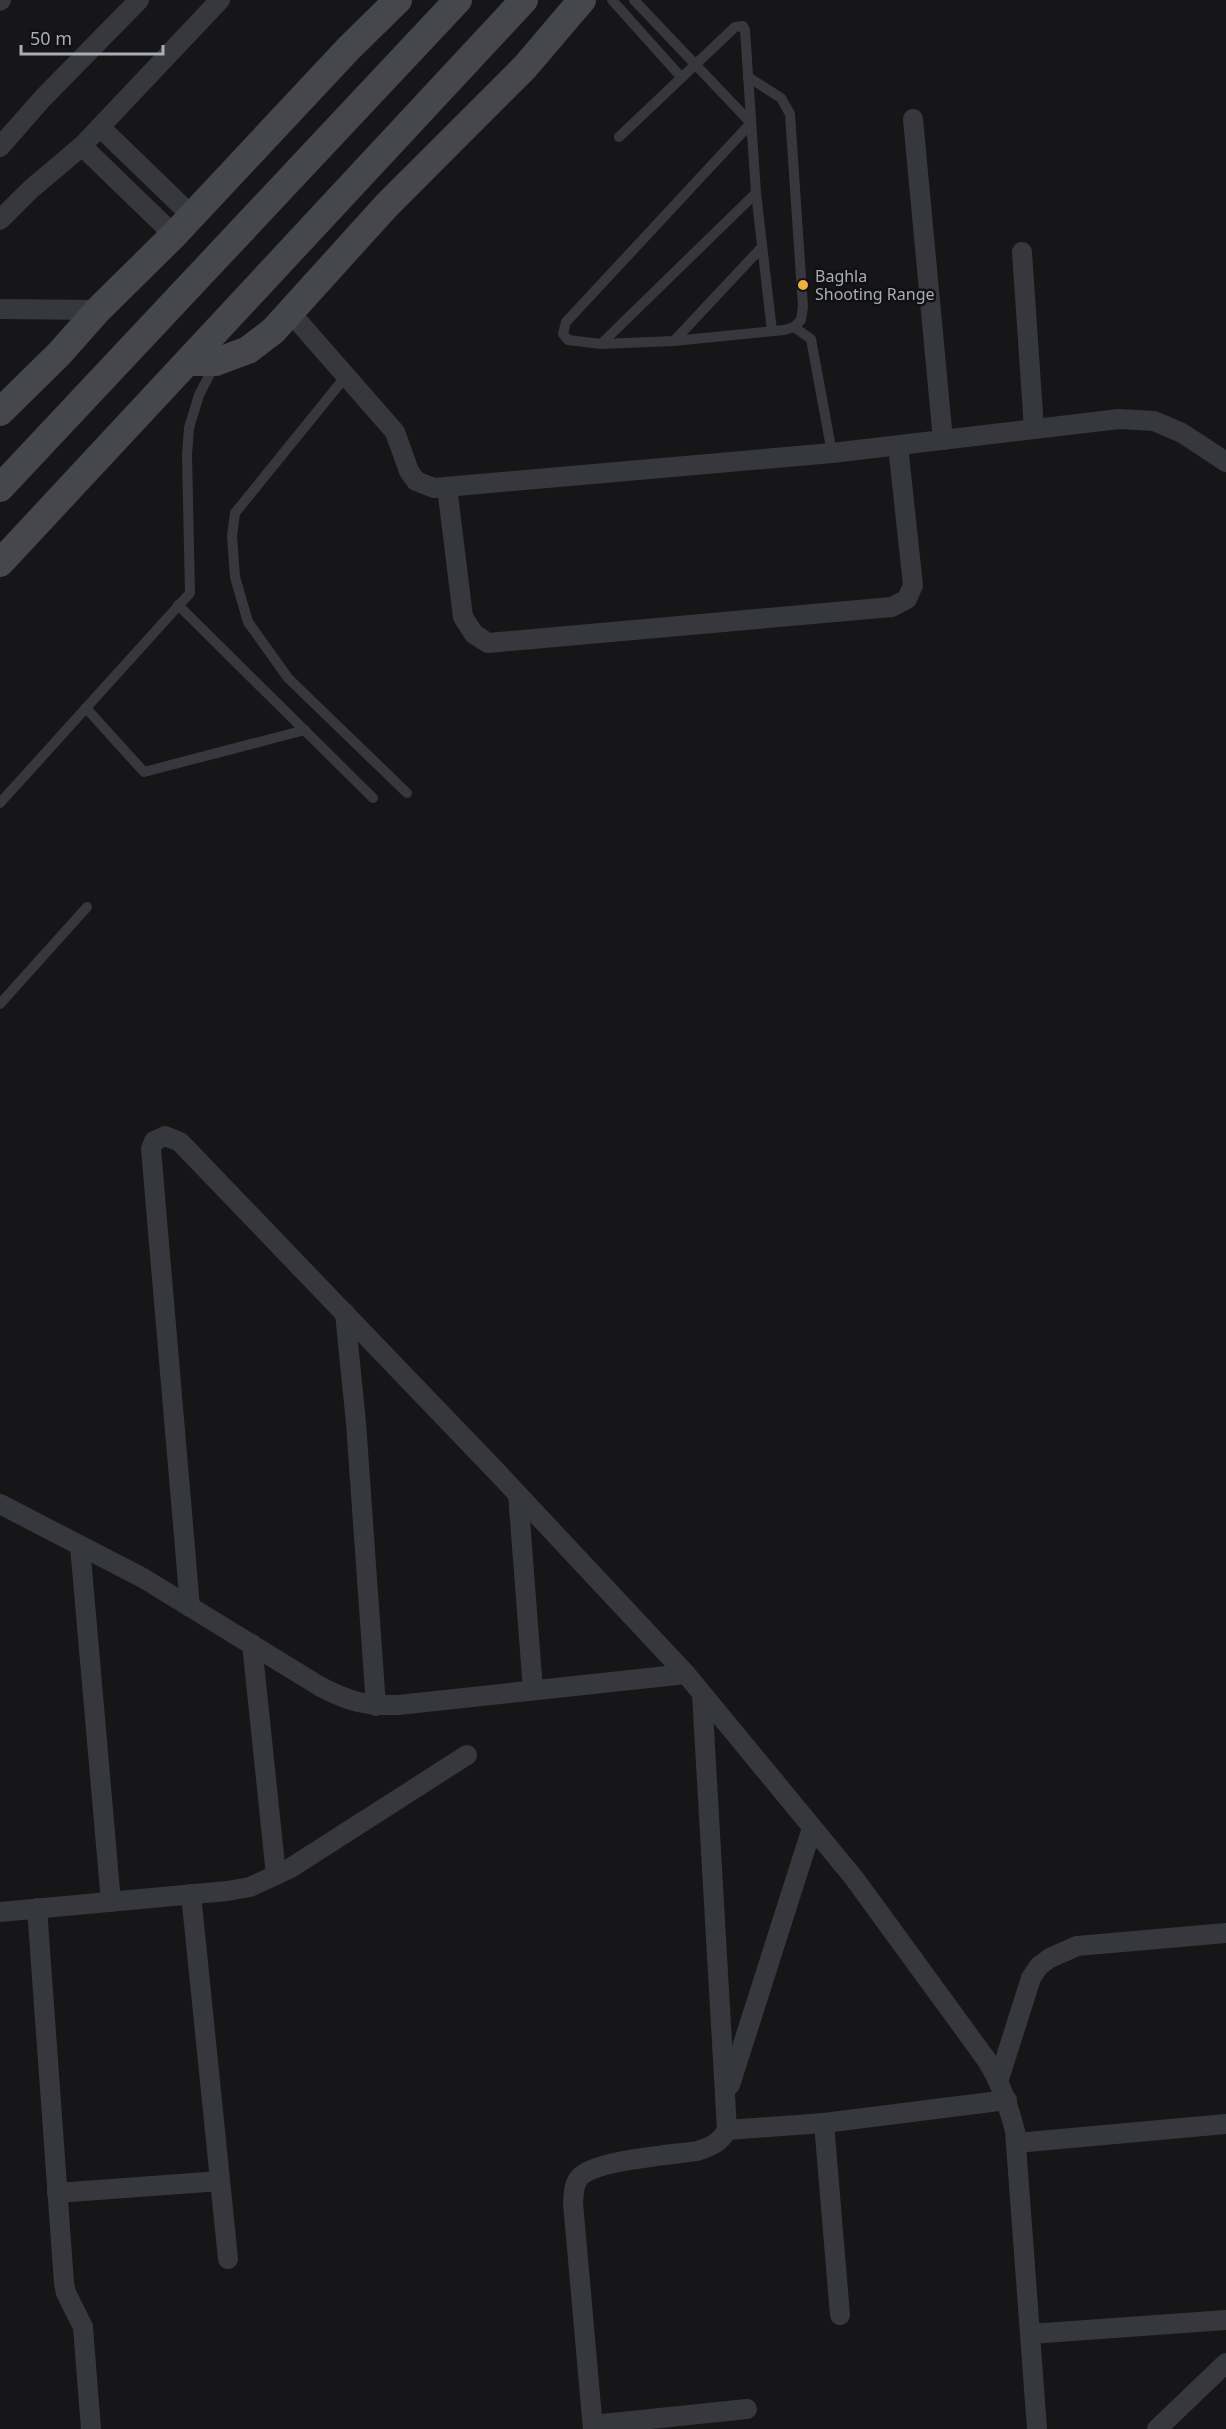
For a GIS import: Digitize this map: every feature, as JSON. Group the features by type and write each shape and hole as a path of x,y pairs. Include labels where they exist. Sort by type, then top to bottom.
{"main road":[{"path":"0,412 183,226 349,48 398,0"},
{"path":"0,488 458,0"},
{"path":"5,547 188,362 524,0"},
{"path":"188,362 216,362 248,350 273,332 387,205 525,67 582,0"}],"street":[{"path":"0,147 42,99 139,0"},
{"path":"0,220 31,189 82,146 220,0"},
{"path":"913,118 943,440"},
{"path":"100,127 183,226"},
{"path":"82,146 183,226"},
{"path":"1022,252 1034,429"},
{"path":"0,309 98,310"},
{"path":"290,312 395,432 409,471 416,481 434,488 832,453 1119,419 1154,421 1182,433 1226,462"},
{"path":"447,487 464,617 474,634 488,643 892,607 908,600 914,585 898,446"},
{"path":"190,1607 151,1149 154,1141 165,1136 180,1142 345,1312 686,1674 854,1878 999,2079 1007,2100 1016,2142 1037,2429"},
{"path":"345,1312 356,1423 376,1706"},
{"path":"518,1494 533,1690"},
{"path":"0,1504 143,1578 342,1698 361,1704 376,1706 686,1674"},
{"path":"80,1546 111,1902"},
{"path":"252,1644 276,1875"},
{"path":"702,1694 706,1794 727,2096 727,2130 722,2139 713,2146 697,2151 597,2166 578,2178 574,2187 573,2203 593,2427 747,2409"},
{"path":"0,1912 250,1887 276,1875 467,1755"},
{"path":"727,2096 812,1828"},
{"path":"191,1894 228,2259"},
{"path":"38,1908 64,2283 66,2293 83,2326 91,2429"},
{"path":"999,2079 1028,1986 1039,1966 1050,1958 1077,1946 1226,1933"},
{"path":"727,2130 824,2123 1007,2100"},
{"path":"824,2123 840,2315"},
{"path":"1016,2142 1226,2124"},
{"path":"57,2193 220,2181"},
{"path":"1030,2334 1226,2320"},
{"path":"1157,2429 1226,2363"}],"lane":[{"path":"612,0 681,77"},
{"path":"634,0 751,123"},
{"path":"619,136 735,27 742,25 745,30 756,193 772,332"},
{"path":"748,77 781,98 790,114 801,320 794,327 772,332 674,341 601,344 568,340 563,334 566,322 751,123"},
{"path":"601,344 756,193"},
{"path":"674,341 762,247"},
{"path":"794,327 811,339 832,453"},
{"path":"0,803 190,592 187,455 189,428 199,395 216,362"},
{"path":"346,376 235,513 232,536 235,577 248,622 288,678 407,793"},
{"path":"178,605 374,798"},
{"path":"86,708 144,772 305,730"},
{"path":"0,1004 87,907"}],"place":[{"name":"Baghla Shooting Range","path":"803,285"}]}
